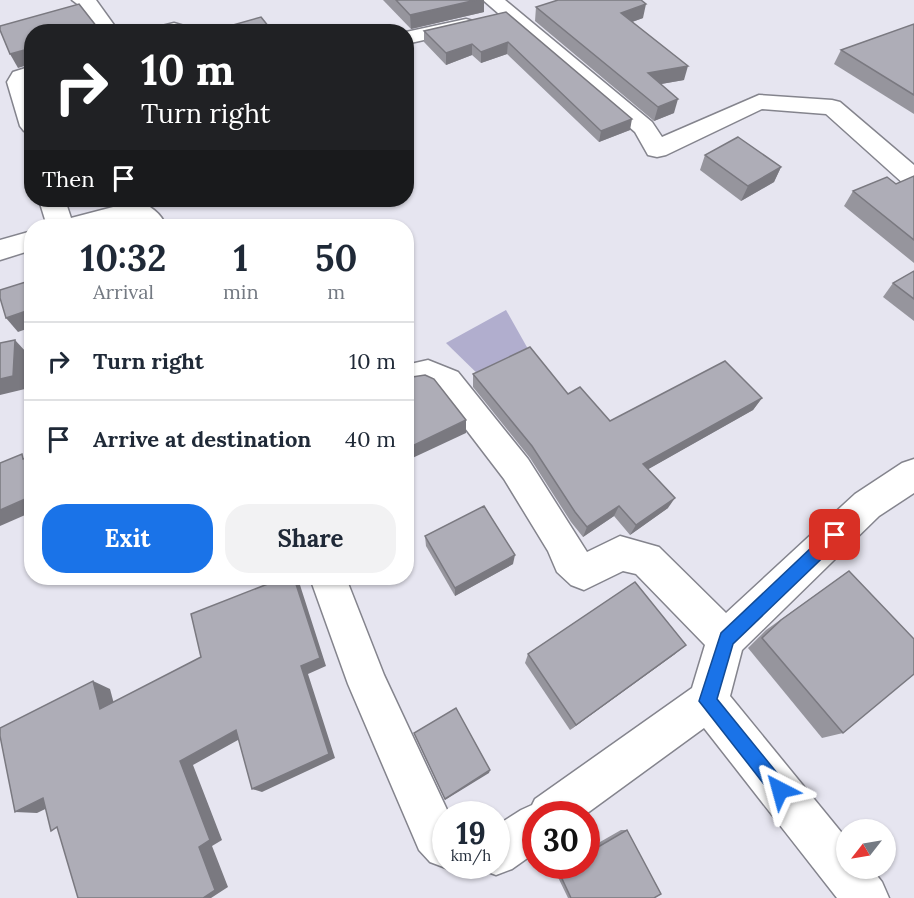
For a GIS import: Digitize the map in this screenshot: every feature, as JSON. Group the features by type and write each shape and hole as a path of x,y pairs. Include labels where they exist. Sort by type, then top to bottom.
{"street":[{"path":"82,0 87,2 103,24"},
{"path":"414,36 510,8 644,127 657,149 759,102 832,107 914,179"},
{"path":"17,83 24,103"},
{"path":"97,219 136,210 148,219"},
{"path":"0,250 24,242"},
{"path":"414,376 428,372 447,381 516,469 562,541 570,560 584,573 620,553 646,558 726,639"},
{"path":"568,801 708,701 726,639 867,505 914,474"},
{"path":"331,585 368,684 432,827"},
{"path":"708,701 866,898"}],"shaded area":[{"path":"506,310 528,349 486,382 446,343"}],"building":[{"path":"396,0 476,0 410,15"},
{"path":"558,0 641,0 646,4 621,13 688,66 648,73 678,99 658,107 536,7"},
{"path":"79,4 95,24 24,24 24,50 10,54 0,26"},
{"path":"506,12 632,119 601,131 508,42 481,52 472,44 446,53 424,31"},
{"path":"261,17 267,24 236,24"},
{"path":"914,24 914,95 841,50"},
{"path":"738,137 781,167 748,186 705,155"},
{"path":"914,176 914,240 853,191 887,177 896,184"},
{"path":"914,271 914,299 893,283"},
{"path":"24,282 24,312 6,318 0,290"},
{"path":"15,340 13,376 0,379 0,343"},
{"path":"530,347 568,394 580,387 610,421 725,361 762,398 643,464 675,498 636,525 619,506 587,527 532,446 473,374"},
{"path":"425,375 434,379 466,420 414,445 414,377"},
{"path":"22,454 24,459 24,500 0,510 0,463"},
{"path":"484,506 515,555 455,588 425,536"},
{"path":"849,571 914,639 914,674 843,733 762,638 781,620"},
{"path":"635,582 686,645 576,725 528,654"},
{"path":"265,585 296,585 320,658 301,666 329,754 252,789 236,730 180,761 210,840 199,847 215,890 203,898 78,898 57,827 51,831 43,798 15,812 0,728 93,681 100,709 201,657 191,614"},
{"path":"456,708 490,770 445,799 414,733"},
{"path":"627,830 661,894 654,898 571,898 562,879 600,879 600,846"}],"route":[{"path":"780,790 708,701 726,639 835,535"}]}
